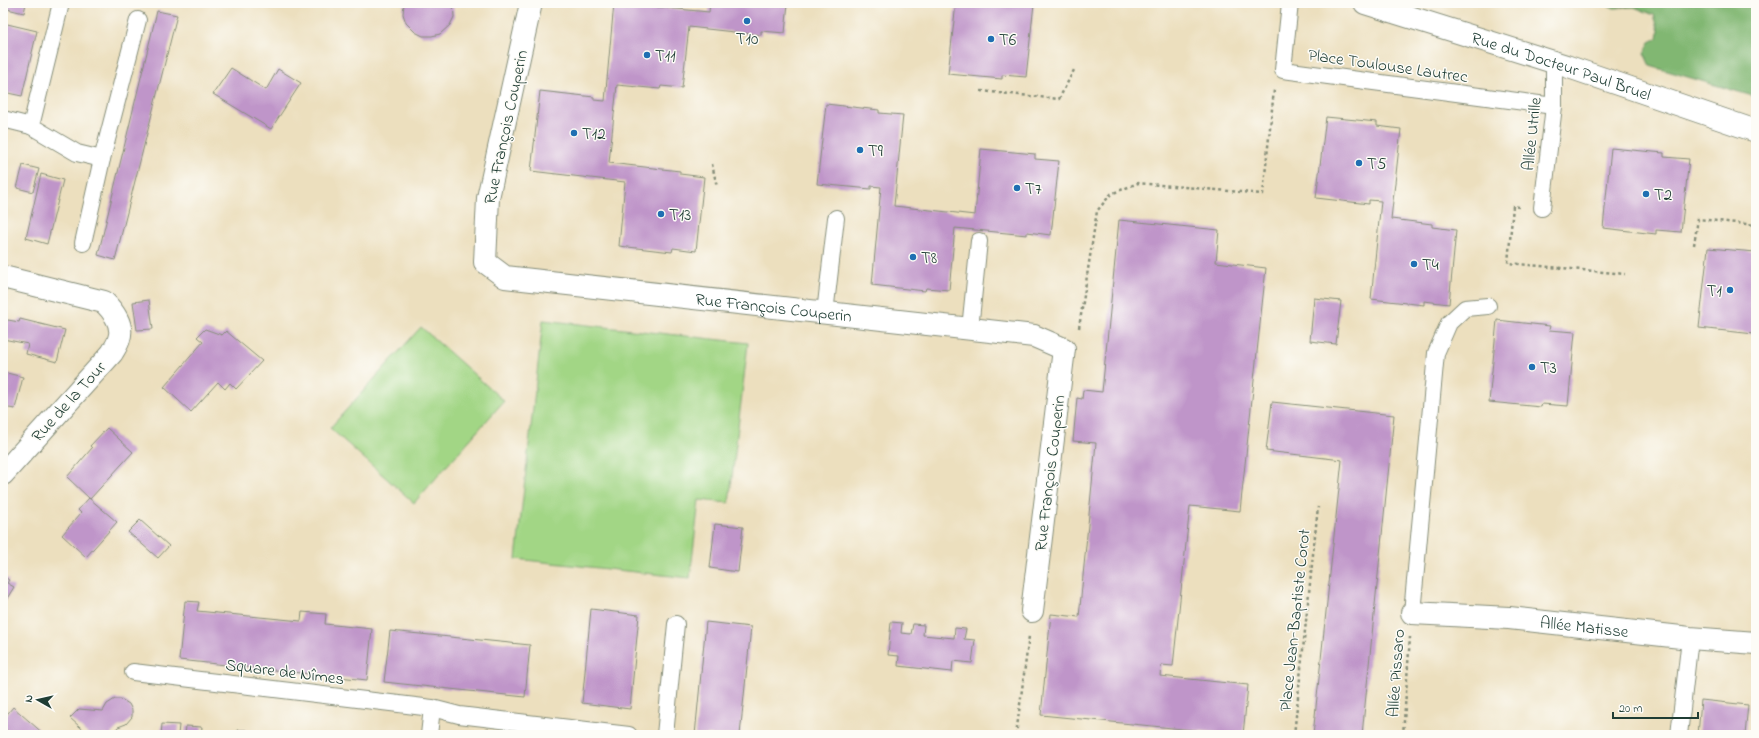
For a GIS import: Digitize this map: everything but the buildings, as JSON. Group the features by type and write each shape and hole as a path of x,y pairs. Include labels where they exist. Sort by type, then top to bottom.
{"street":[{"name":"Rue François Couperin","path":"532,3 488,198 485,262 505,277 1034,336 1064,349 1032,611"},
{"name":"Rue du Docteur Paul Bruel","path":"1365,3 1554,63 1756,131"},
{"name":"Rue de la Tour","path":"3,277 104,302 114,311 118,322 120,338 112,353 3,474"},
{"name":"Allée Matisse","path":"1412,613 1509,618 1690,638 1756,643"}],"lane":[{"path":"31,126 61,3"},
{"name":"Place Toulouse Lautrec","path":"1290,3 1283,70 1554,106"},
{"path":"83,243 102,159 138,20"},
{"name":"Allée Utrille","path":"1542,208 1554,106 1554,63"},
{"path":"3,119 31,126 76,153 102,159"},
{"path":"825,313 836,218"},
{"path":"970,329 979,241"},
{"path":"1412,613 1436,353 1449,323 1464,308 1488,306"},
{"path":"665,735 676,624"},
{"path":"1679,735 1690,638"},
{"name":"Square de Nîmes","path":"133,672 432,708 459,715 629,735"},
{"path":"429,735 432,708"}],"path":[{"path":"981,91 1059,99 1074,70"},
{"path":"1064,349 1079,332 1097,211 1111,194 1138,183 1263,194 1275,76 1283,70"},
{"path":"712,164 717,187"},
{"path":"1542,208 1513,206 1508,262 1625,274"},
{"path":"1694,245 1698,218 1756,226"},
{"name":"Place Jean-Baptiste Corot","path":"1294,735 1318,507"},
{"path":"1016,735 1032,611"},
{"name":"Allée Pissaro","path":"1403,735 1412,613"}],"green space":[{"path":"1603,3 1756,3 1756,97 1650,66 1644,53 1650,42 1658,38 1659,31 1654,15 1634,7 1614,8"},
{"path":"543,320 748,343 729,503 699,500 690,578 516,559"},
{"path":"421,327 504,401 414,503 330,428"}],"place":[{"name":"T10","path":"747,21"},
{"name":"T6","path":"991,39"},
{"name":"T11","path":"647,55"},
{"name":"T12","path":"574,133"},
{"name":"T9","path":"860,150"},
{"name":"T5","path":"1359,163"},
{"name":"T7","path":"1017,188"},
{"name":"T2","path":"1646,194"},
{"name":"T13","path":"661,214"},
{"name":"T8","path":"913,257"},
{"name":"T4","path":"1414,264"},
{"name":"T1","path":"1730,290"},
{"name":"T3","path":"1532,367"}]}
